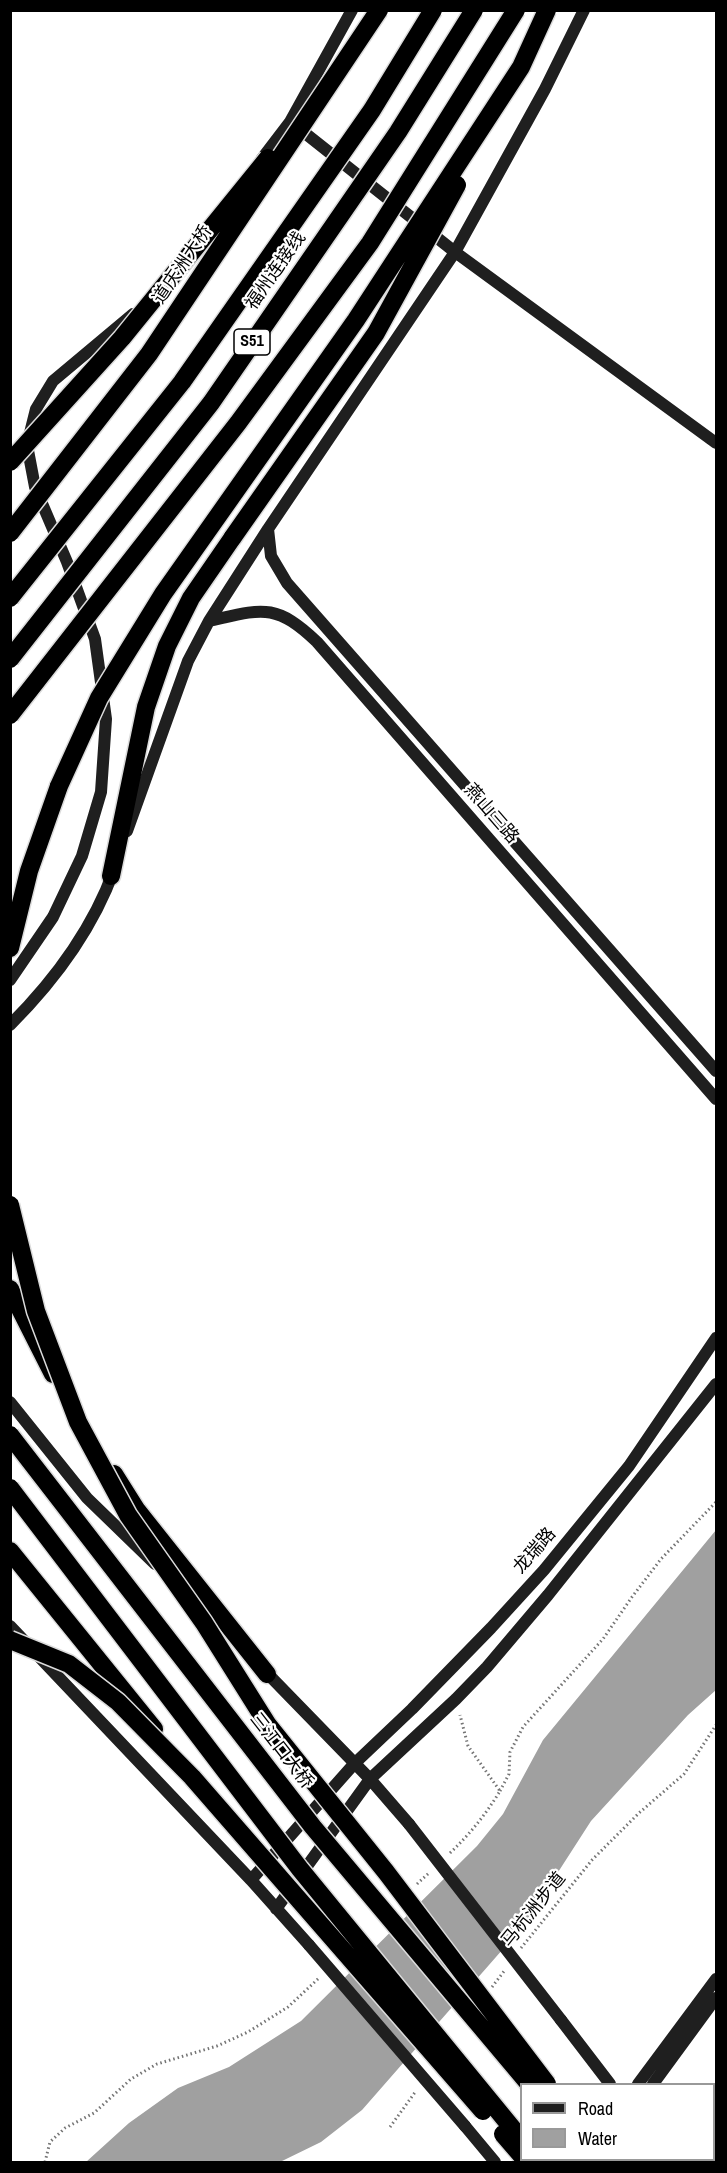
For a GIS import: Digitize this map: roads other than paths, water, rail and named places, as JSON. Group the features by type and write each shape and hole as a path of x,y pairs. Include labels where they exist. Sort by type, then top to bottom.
{"highway":[{"name":"道庆洲大桥","path":"10,533 149,354 379,10"},
{"name":"福州连接线","path":"10,598 182,382 372,110 434,10"},
{"name":"福州连接线","path":"10,659 211,403 398,132 474,10"},
{"path":"10,715 238,423 370,243 516,10"},
{"path":"111,876 146,707 167,646 191,598 376,333 521,67 547,10"},
{"path":"10,462 122,338 343,66"},
{"path":"10,948 29,871 59,786 99,698 163,594 356,320 521,67"},
{"path":"10,448 53,414"},
{"path":"10,1205 36,1311 78,1422 128,1515 204,1623 268,1725 386,1872 546,2083"},
{"path":"10,1289 59,1387 136,1509 267,1674"},
{"name":"三江口大桥","path":"10,1435 313,1827 527,2083"},
{"path":"10,1488 300,1869 520,2138"},
{"path":"10,1551 192,1778 520,2154"},
{"path":"10,1640 69,1664 118,1702 192,1778"}],"main road":[{"path":"10,980 53,917 82,856 101,792 106,719 95,639 36,487 27,445 36,409 54,381 129,318 178,269 290,122 352,10"},
{"path":"10,1025 28,1007 82,938 111,876 188,661 209,621 268,529 455,252 545,89 584,10"},
{"path":"290,122 455,252 717,443"},
{"name":"燕山三路","path":"268,529 271,556 287,584 717,1071"},
{"name":"燕山三路","path":"209,621 250,612 269,612 285,615 301,626 717,1099"},
{"name":"龙瑞路","path":"251,1880 354,1764 491,1629 544,1570 629,1466 717,1338"},
{"name":"龙瑞路","path":"276,1909 370,1779 487,1667 717,1384"},
{"path":"10,1402 87,1498 267,1674 370,1779 409,1824 608,2083"},
{"path":"10,1626 251,1880 495,2163"},
{"path":"639,2083 717,1978"},
{"path":"653,2083 717,1998"}],"water":[{"path":"716,1530 716,1690 688,1715 591,1821 524,1925 362,2110 321,2142 280,2162 86,2162 129,2123 178,2088 229,2067 301,2021 477,1846 503,1814 543,1740"}]}
